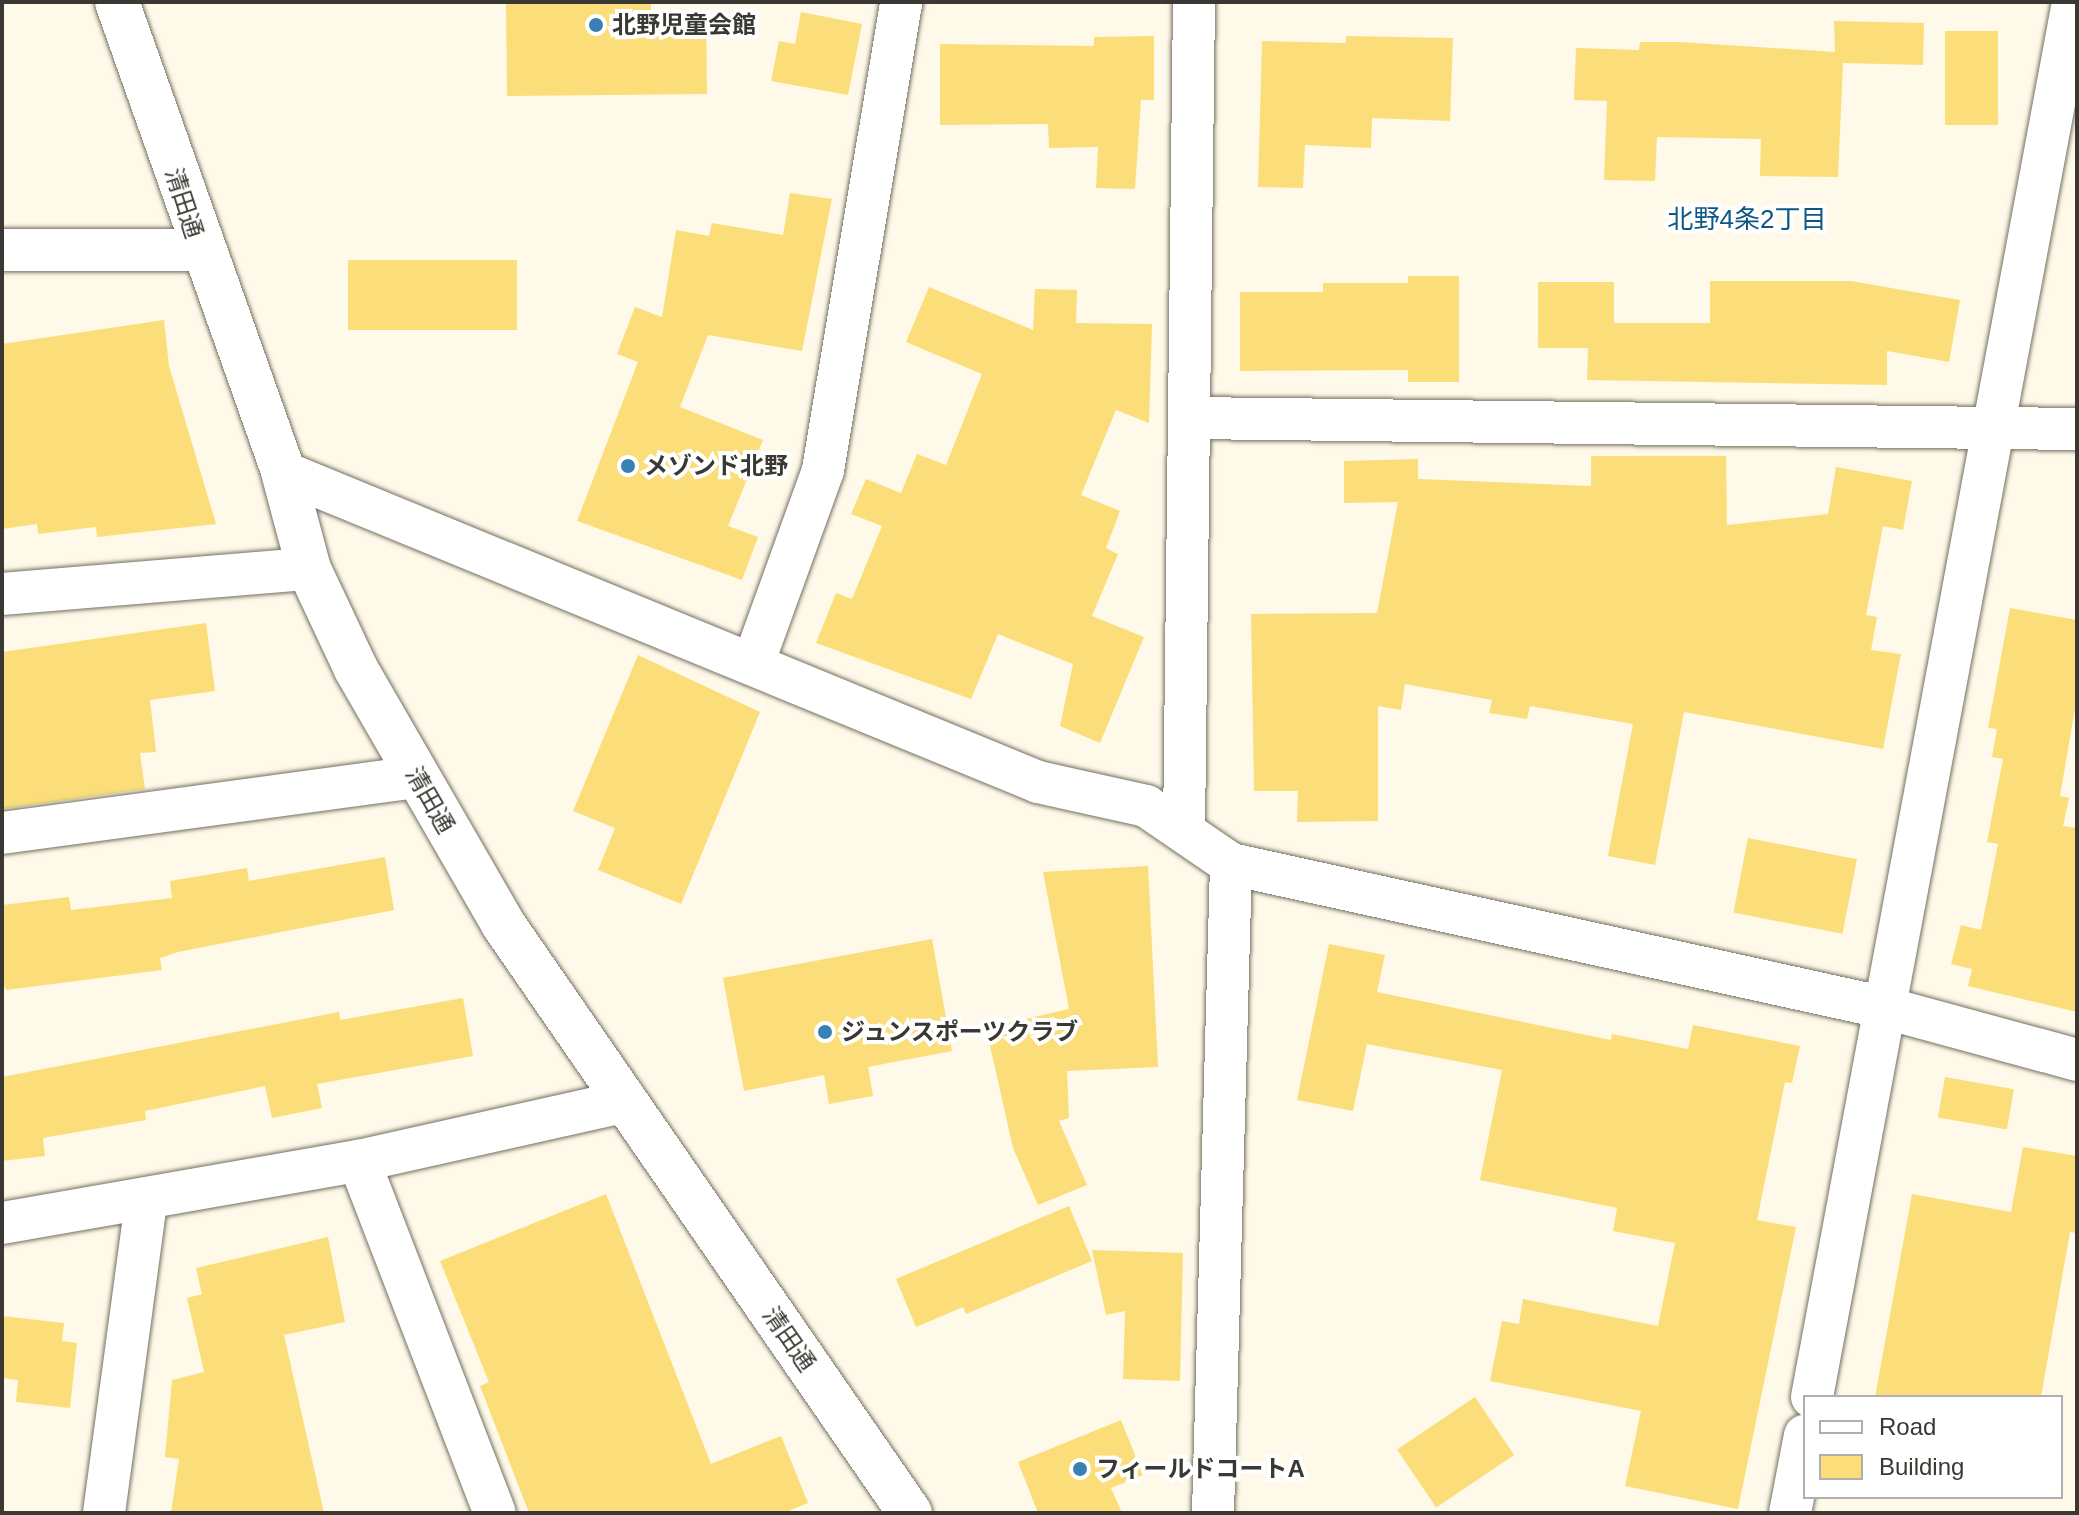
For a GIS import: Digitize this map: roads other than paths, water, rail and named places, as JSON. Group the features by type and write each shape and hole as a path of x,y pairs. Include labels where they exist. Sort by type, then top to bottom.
{"street":[{"name":"清田通","path":"117,2 200,250 283,472 309,569 416,777 623,1102 910,1513"},
{"path":"754,661 823,470 901,2"},
{"path":"1184,831 1194,2"},
{"path":"1812,1395 2073,2"},
{"path":"2,250 200,250"},
{"path":"1190,418 2077,429"},
{"path":"283,472 754,661 1038,782 1146,806 1231,864 1886,1008 2077,1060"},
{"path":"2,594 309,569"},
{"path":"2,833 416,777"},
{"path":"1213,1513 1231,864"},
{"path":"2,1223 146,1201 359,1161 623,1102"},
{"path":"359,1161 495,1513"},
{"path":"104,1513 146,1201"},
{"path":"1790,1513 1803,1445"}],"place":[{"name":"北野児童会館","path":"596,25"},
{"name":"メゾンド北野","path":"628,466"},
{"name":"ジュンスポーツクラブ","path":"825,1032"},
{"name":"フィールドコートA","path":"1080,1469"}],"district":[{"name":"北野4条2丁目","path":"1747,220"}]}
